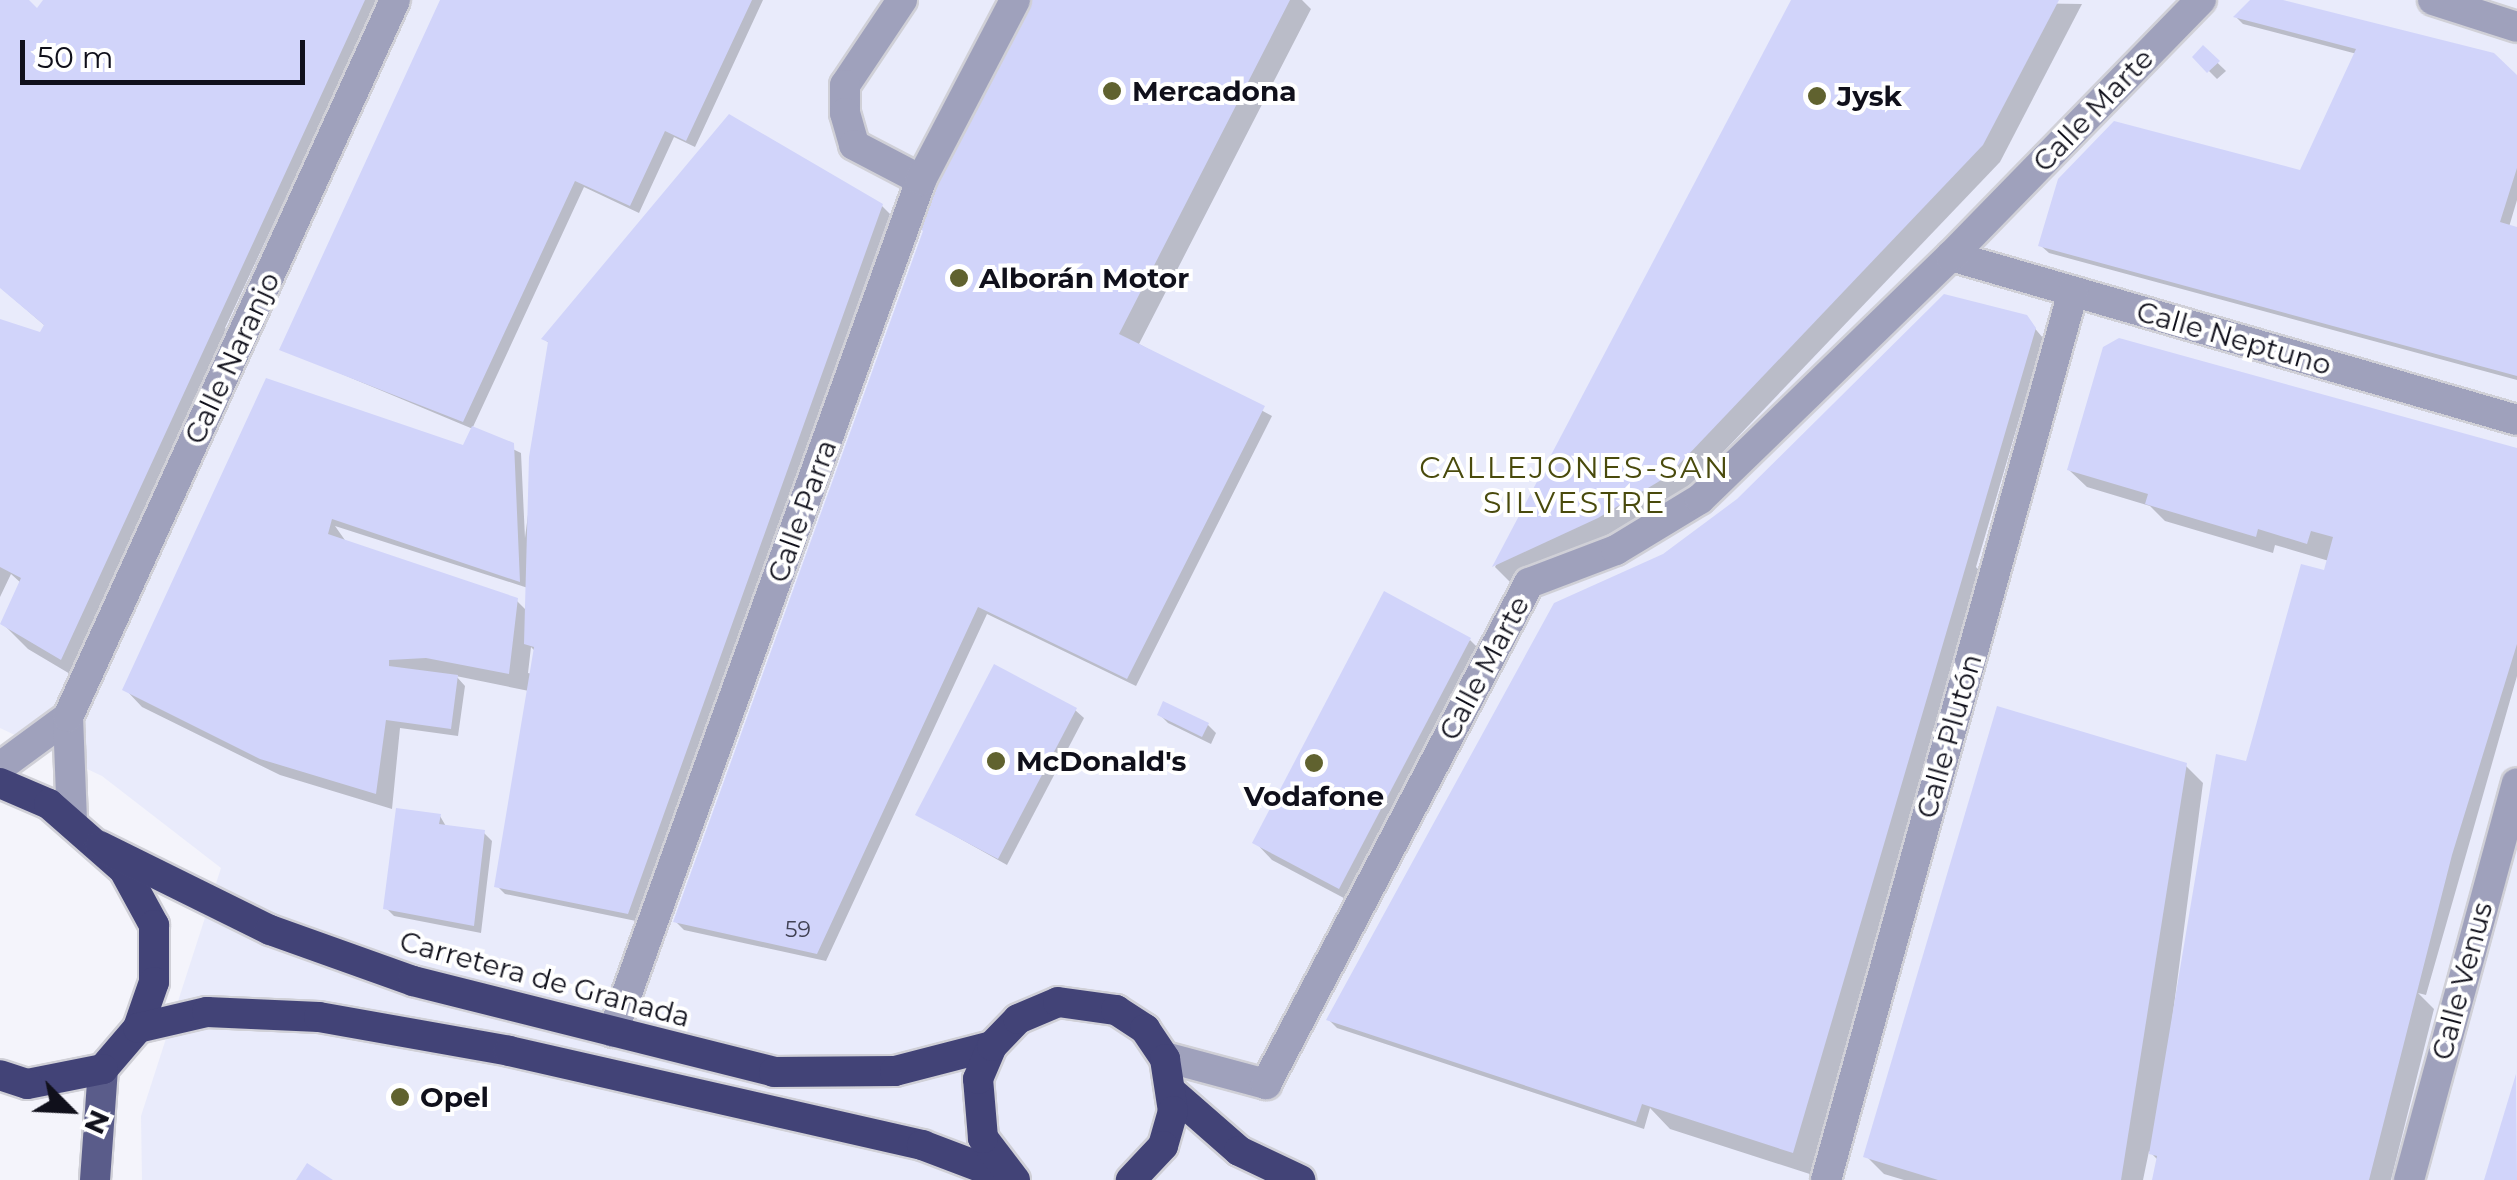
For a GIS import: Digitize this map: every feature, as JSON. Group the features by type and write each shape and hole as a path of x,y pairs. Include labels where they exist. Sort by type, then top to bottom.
{"highway":[{"path":"0,783 72,821 100,846 124,870 154,925 154,982 138,1028 103,1069 27,1084 0,1075"},
{"name":"Carretera de Granada","path":"100,846 288,936 413,981 774,1072 830,1076 895,1071 992,1046"},
{"path":"1014,1180 982,1138 976,1114 978,1079 992,1046 1018,1018 1058,1002 1098,1003 1144,1029 1165,1057 1174,1094 1164,1146 1132,1180"},
{"path":"138,1028 207,1012 319,1017 509,1051 922,1145 1014,1180"},
{"path":"1174,1094 1239,1152 1300,1180"}],"main road":[{"path":"95,1180 103,1069"}],"street":[{"name":"Calle Naranjo","path":"72,821 68,716 395,0"},
{"path":"902,0 845,85 844,113 854,146 922,180"},
{"name":"Calle Parra","path":"613,1032 922,180 1015,0"},
{"name":"Calle Marte","path":"1165,1057 1266,1084 1529,583 1616,550 1700,499 1951,256 2201,0"},
{"path":"2433,0 2517,27"},
{"name":"Calle Neptuno","path":"1951,256 2517,420"},
{"name":"Calle Plutón","path":"1826,1180 2073,292"},
{"name":"Calle Naranjo","path":"0,767 68,716"},
{"name":"Calle Venus","path":"2410,1180 2503,882 2517,783"}],"shaded area":[{"path":"0,0 2517,0 2517,1180 142,1180 141,1116 221,868 102,776 0,728"}],"building":[{"path":"0,0 29,0 37,8 43,0 365,0 61,660 0,624 21,578 0,567 0,319 40,332 44,325 0,288"},
{"path":"440,0 752,0 686,141 665,131 630,206 575,181 463,422 279,350"},
{"path":"1030,0 1290,0 1119,334 1265,406 1127,679 978,607 817,954 673,922 923,231 916,226"},
{"path":"1791,0 2059,0 1983,145 1668,476 1598,518 1492,567"},
{"path":"2250,0 2283,0 2494,53 2517,75 2517,168 2500,222 2517,227 2517,376 2038,246 2058,179 2114,121 2300,170 2356,49 2233,17"},
{"path":"2203,45 2220,61 2207,73 2192,57"},
{"path":"729,114 883,204 628,914 494,887 534,647 524,644 529,457 548,342 541,339"},
{"path":"1944,294 2027,315 2036,328 1793,1153 1642,1104 1636,1122 1326,1020 1554,603 1663,554 1737,499"},
{"path":"2119,338 2517,448 2517,644 2452,855 2369,1180 2152,1180 2157,1156 2149,1154 2216,754 2246,761 2301,564 2324,570 2333,537 2311,531 2307,544 2258,529 2256,537 2145,504 2148,494 2067,470 2103,347"},
{"path":"266,378 463,445 472,426 514,443 520,582 332,519 328,534 518,598 509,674 426,658 389,660 389,666 458,675 451,729 386,720 376,794 260,759 122,690"},
{"path":"1384,591 1471,638 1339,889 1252,843"},
{"name":"McDonald's","path":"994,664 1077,708 998,859 915,815"},
{"path":"1163,701 1209,723 1202,737 1157,715"},
{"path":"1997,706 2187,763 2121,1180 1938,1180 1863,1157"},
{"path":"396,808 441,814 439,824 485,830 474,926 383,909"},
{"path":"2516,1074 2517,1180 2484,1180"},
{"path":"307,1163 333,1180 296,1180"}],"place":[{"name":"Mercadona","path":"1112,91"},
{"name":"Jysk","path":"1817,96"},
{"name":"Alborán Motor","path":"959,278"},
{"name":"McDonald's","path":"996,761"},
{"name":"Vodafone","path":"1314,763"},
{"name":"Opel","path":"400,1097"}],"district":[{"name":"CALLEJONES-SAN SILVESTRE","path":"1575,485"}]}
